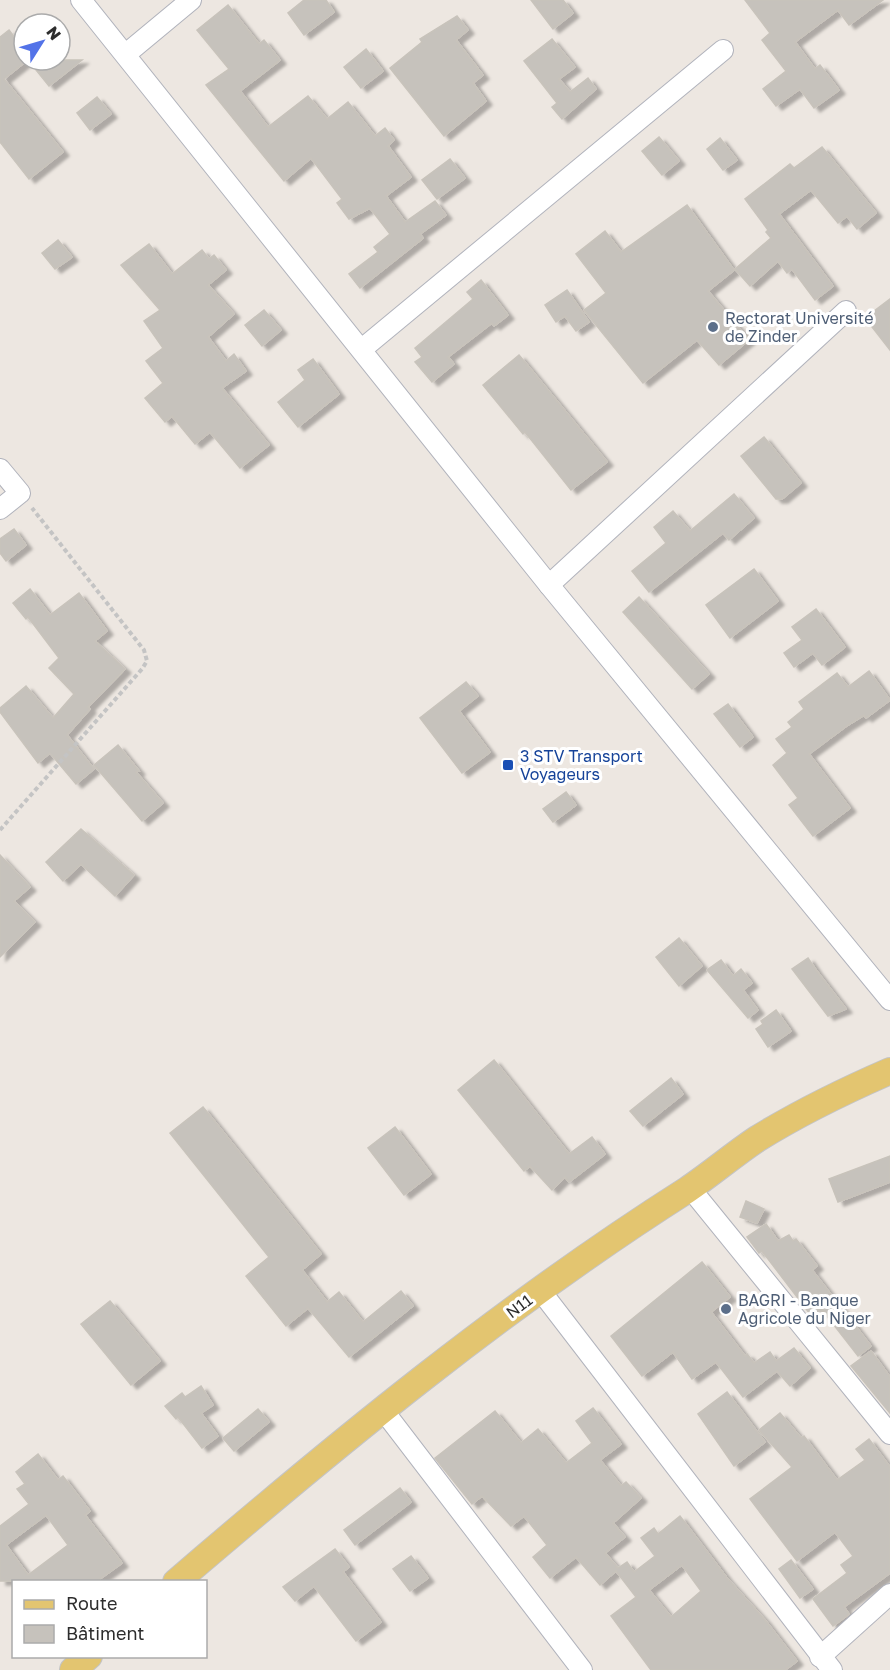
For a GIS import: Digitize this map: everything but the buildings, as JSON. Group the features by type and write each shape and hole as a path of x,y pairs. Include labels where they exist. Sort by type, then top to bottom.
{"main road":[{"name":"N11","path":"177,1580 383,1410 621,1231 690,1188 757,1140 838,1094 890,1071"},
{"path":"73,1670 87,1658"}],"street":[{"path":"81,0 549,585 890,1000"},
{"path":"126,54 191,0"},
{"path":"362,349 723,50"},
{"path":"549,585 846,311"},
{"path":"0,469 20,493 0,508"},
{"path":"690,1188 890,1434"},
{"path":"540,1290 826,1663 890,1594"},
{"path":"383,1410 582,1670"}],"path":[{"path":"0,830 147,661 144,650 20,493"}],"place":[{"name":"Rectorat Université de Zinder","path":"713,327"},
{"name":"3 STV Transport Voyageurs","path":"508,765"},
{"name":"BAGRI - Banque Agricole du Niger","path":"726,1309"}]}
